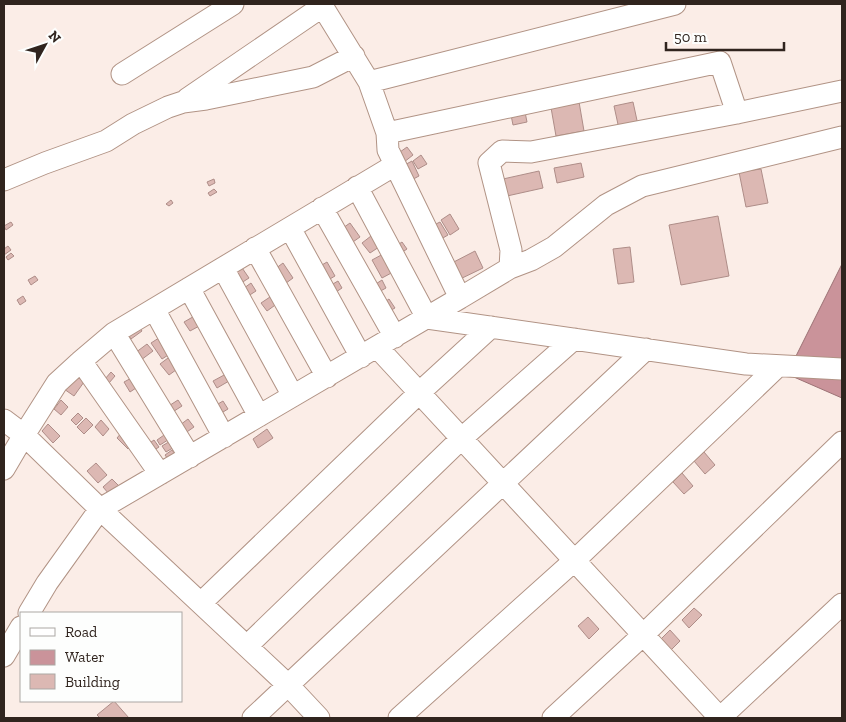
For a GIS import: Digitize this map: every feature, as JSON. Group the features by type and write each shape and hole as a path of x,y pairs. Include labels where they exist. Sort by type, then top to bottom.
{"street":[{"path":"122,74 233,4"},
{"path":"369,82 675,4"},
{"path":"183,102 322,5 369,82 387,133 388,150 460,298"},
{"path":"4,180 106,141 133,124 168,107 183,102 314,77 354,56"},
{"path":"387,133 720,62 737,113"},
{"path":"510,268 511,250 489,163 502,152 531,152 842,91"},
{"path":"30,612 47,583 100,510 510,268 531,260 554,247 606,205 642,186 842,137"},
{"path":"4,469 58,383 114,333 395,164"},
{"path":"357,187 426,318"},
{"path":"322,208 378,347"},
{"path":"290,228 378,347 720,718 842,604"},
{"path":"255,248 327,376"},
{"path":"222,268 293,396"},
{"path":"189,288 259,416"},
{"path":"154,309 224,437"},
{"path":"426,318 746,364 842,369"},
{"path":"201,603 420,392 491,327"},
{"path":"114,333 190,457"},
{"path":"247,646 462,438 574,339"},
{"path":"253,718 646,349"},
{"path":"81,361 160,474"},
{"path":"399,718 575,560 778,366"},
{"path":"4,420 24,435 100,510 289,686 319,718"},
{"path":"553,718 842,442"},
{"path":"4,656 20,629"}],"water":[{"path":"842,264 842,398 787,374"}],"building":[{"path":"578,96 584,131 556,136 550,102"},
{"path":"633,102 638,125 619,129 614,106"},
{"path":"524,107 527,122 513,125 510,110"},
{"path":"407,147 413,155 399,166 393,157"},
{"path":"421,155 427,164 418,169 413,161"},
{"path":"412,161 419,176 406,183 399,168"},
{"path":"581,163 584,177 557,183 554,168"},
{"path":"761,169 768,203 746,207 739,172"},
{"path":"539,171 543,188 507,196 503,179"},
{"path":"214,179 215,183 209,186 207,182"},
{"path":"214,189 217,192 210,196 208,193"},
{"path":"171,200 173,203 169,206 166,204"},
{"path":"450,214 459,229 450,235 441,220"},
{"path":"718,216 729,276 681,285 669,225"},
{"path":"11,222 13,225 6,230 4,226"},
{"path":"440,222 448,235 436,242 428,228"},
{"path":"350,223 360,237 350,244 340,230"},
{"path":"371,236 379,247 370,253 362,243"},
{"path":"402,242 407,249 398,255 393,248"},
{"path":"8,246 11,250 4,255 4,249"},
{"path":"630,247 634,282 618,284 613,249"},
{"path":"475,251 483,268 456,281 448,265"},
{"path":"11,253 14,256 8,260 6,257"},
{"path":"385,253 395,271 382,278 372,260"},
{"path":"238,262 249,278 238,285 227,269"},
{"path":"327,262 335,276 323,283 315,269"},
{"path":"283,263 293,278 282,286 271,272"},
{"path":"35,276 38,280 31,285 28,280"},
{"path":"382,280 386,288 375,294 371,287"},
{"path":"338,281 342,288 330,296 326,288"},
{"path":"251,283 256,291 245,298 240,291"},
{"path":"273,295 278,303 267,311 261,303"},
{"path":"23,296 26,301 20,305 17,300"},
{"path":"389,299 395,308 384,314 379,306"},
{"path":"198,314 203,324 190,331 184,322"},
{"path":"137,324 142,331 131,339 126,332"},
{"path":"162,336 173,352 162,359 151,343"},
{"path":"147,344 153,351 141,360 135,353"},
{"path":"172,355 180,367 169,375 160,364"},
{"path":"111,372 115,376 109,383 105,379"},
{"path":"226,374 229,381 217,388 213,381"},
{"path":"75,375 84,382 74,396 64,389"},
{"path":"137,375 142,384 130,392 124,382"},
{"path":"61,400 68,407 61,415 54,409"},
{"path":"178,400 182,406 168,415 164,409"},
{"path":"223,401 228,409 218,415 213,407"},
{"path":"78,413 83,418 76,425 71,420"},
{"path":"86,418 93,425 84,434 77,427"},
{"path":"188,419 194,427 181,436 176,428"},
{"path":"101,420 109,429 103,436 95,427"},
{"path":"48,424 60,436 53,443 42,431"},
{"path":"267,429 273,438 258,448 253,439"},
{"path":"122,432 133,443 128,449 117,438"},
{"path":"167,433 171,438 160,445 157,440"},
{"path":"154,440 159,447 148,454 144,447"},
{"path":"172,440 176,446 166,452 162,446"},
{"path":"172,450 177,457 170,462 165,455"},
{"path":"704,452 715,465 705,474 694,461"},
{"path":"96,463 107,475 98,483 87,471"},
{"path":"682,473 693,486 684,494 673,482"},
{"path":"112,479 119,486 109,494 103,487"},
{"path":"694,608 702,615 689,628 682,620"},
{"path":"588,617 599,629 589,639 578,626"},
{"path":"670,630 680,641 670,651 660,640"},
{"path":"115,702 129,718 100,718 97,715"}]}
